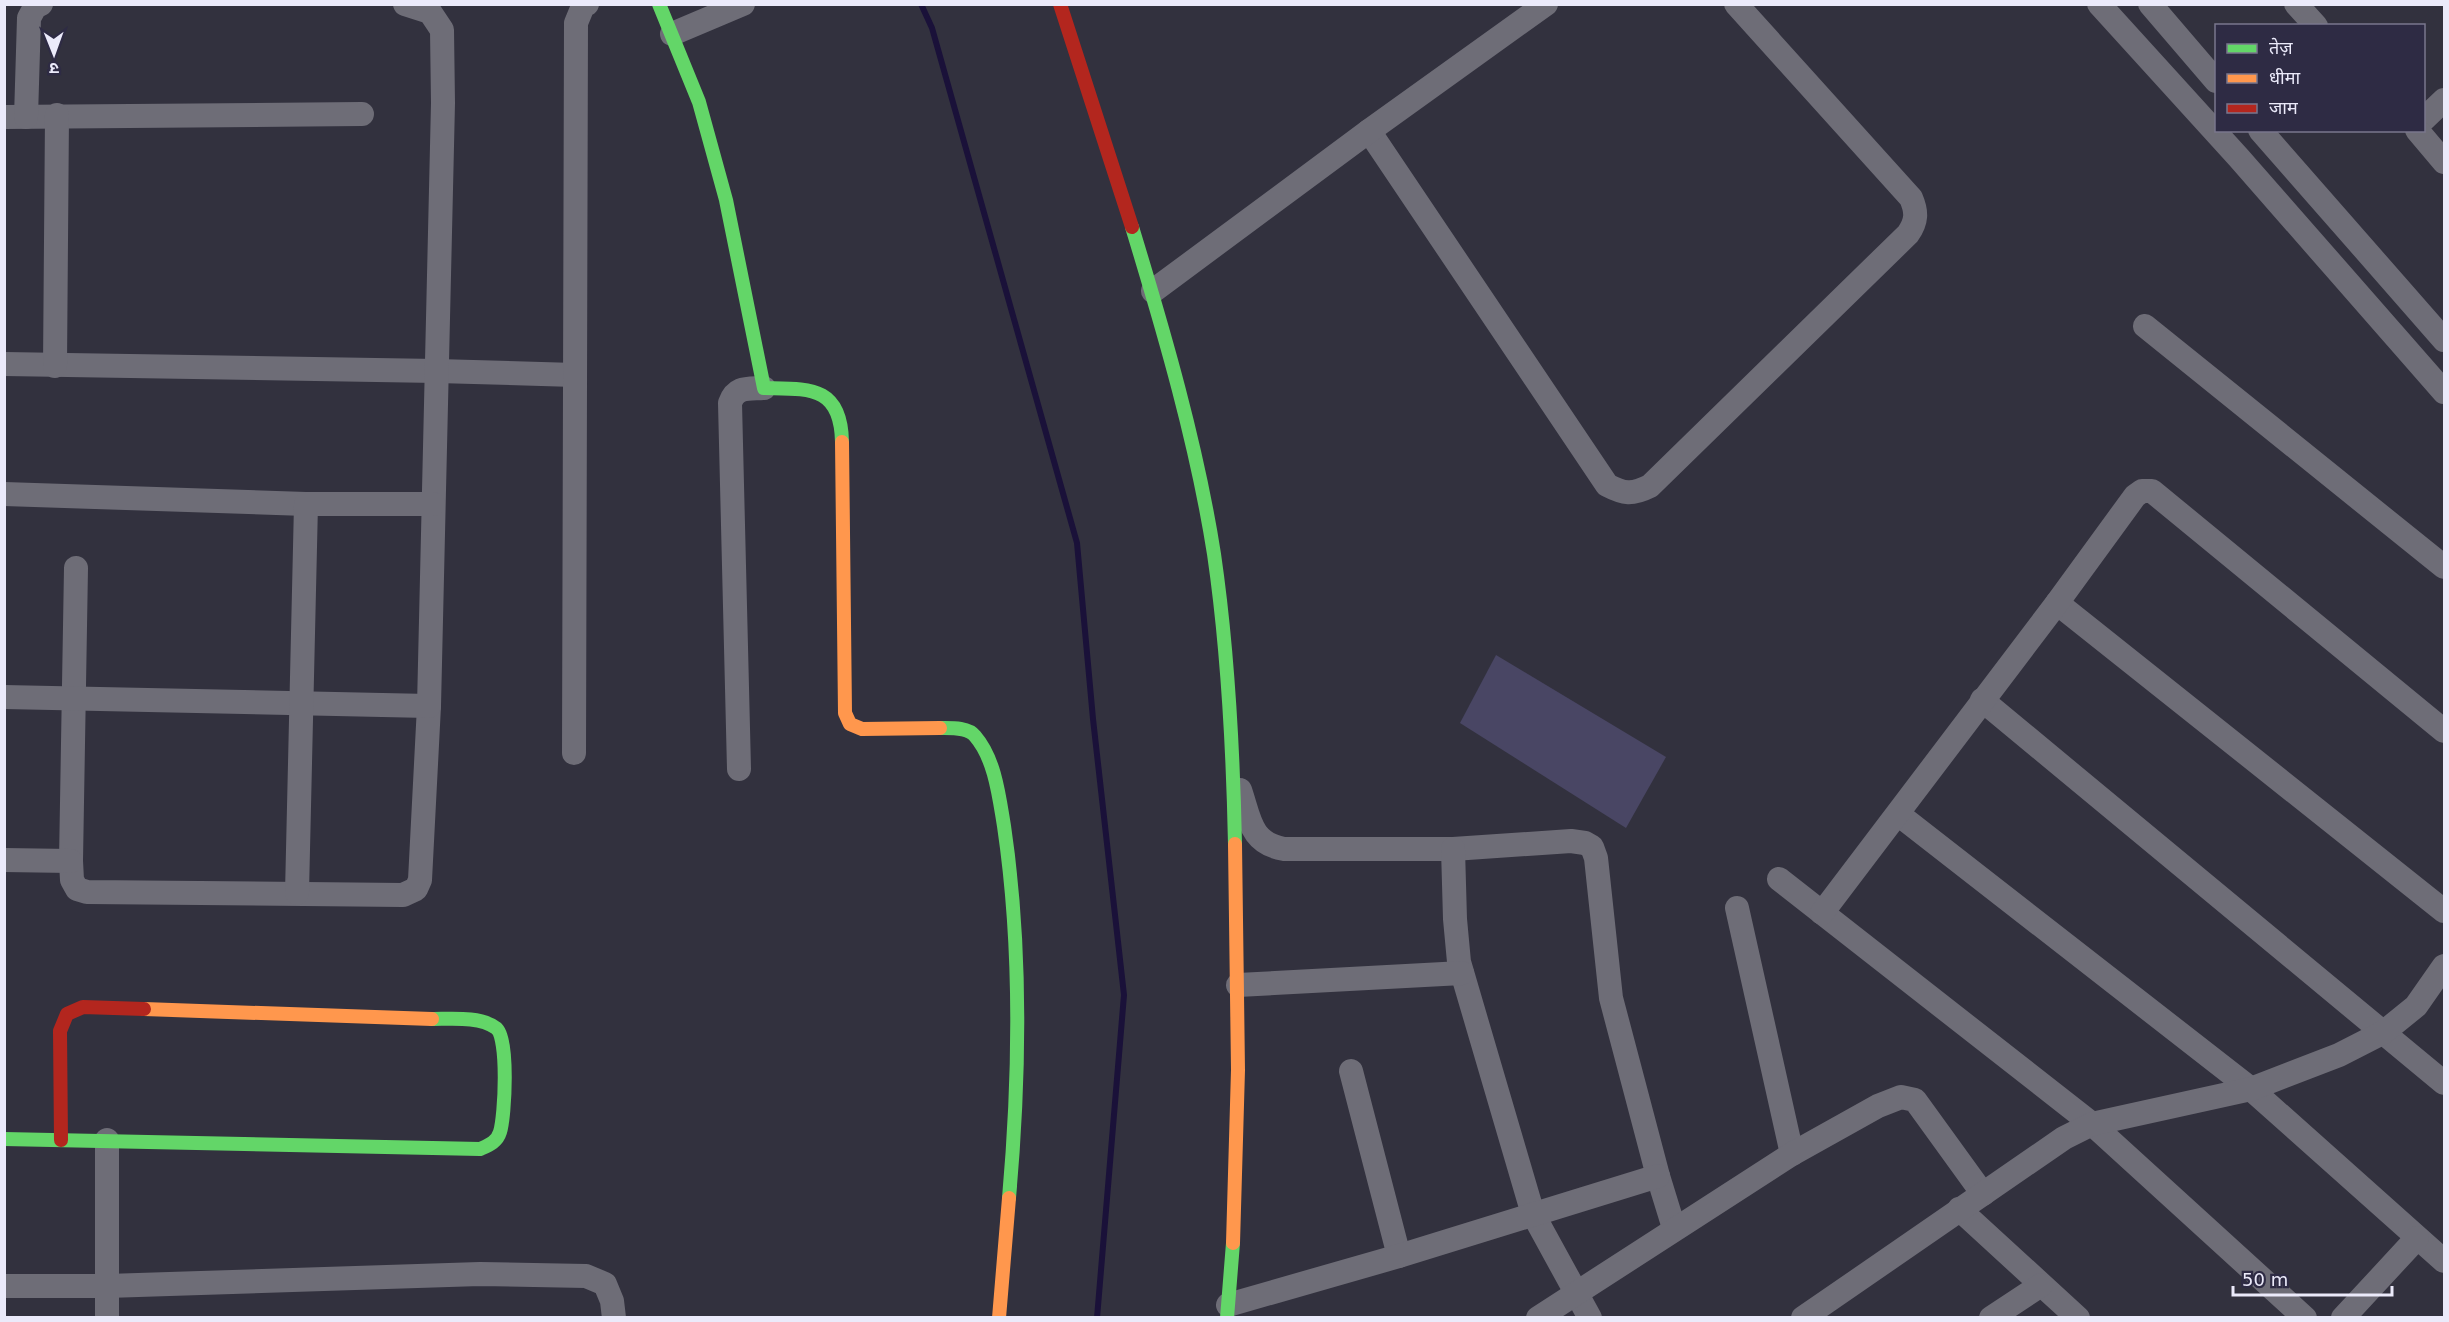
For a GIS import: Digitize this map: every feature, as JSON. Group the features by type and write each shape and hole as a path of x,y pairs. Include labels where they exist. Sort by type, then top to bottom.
{"street":[{"path":"41,4 35,7 29,18 15,117 362,114"},
{"path":"75,568 71,861 72,880 76,889 87,892 403,895 416,889 420,880 429,706 442,30 430,12 405,4"},
{"path":"574,753 576,23 583,6 587,4"},
{"path":"659,4 699,102 726,200 764,388"},
{"path":"672,34 743,4"},
{"path":"1060,4 1107,141 1153,291 1206,510 1222,628 1233,768 1238,985 1236,1199 1227,1311 1658,1176"},
{"path":"1153,291 1369,131 1546,4"},
{"path":"1369,131 1607,485 1621,493 1634,494 1650,486 1900,243 1915,224 1916,211 1911,198 1736,4"},
{"path":"2099,4 2215,132"},
{"path":"2150,4 2215,79"},
{"path":"2425,118 2445,100"},
{"path":"56,366 57,116"},
{"path":"2215,132 2445,393"},
{"path":"2262,132 2445,340"},
{"path":"2419,132 2445,162"},
{"path":"2145,326 2445,567"},
{"path":"4,364 575,375"},
{"path":"739,769 730,403 733,394 740,390 764,388 819,390 832,399 839,413 842,435 845,713 850,724 862,729 953,728 972,732 985,746 994,767 1008,846 1016,1039 1016,1102 999,1317"},
{"path":"1822,913 2057,603 2135,496 2142,490 2152,491 2445,731"},
{"path":"4,494 306,504 433,504"},
{"path":"297,893 306,504"},
{"path":"2057,603 2445,911"},
{"path":"4,697 429,706"},
{"path":"1982,700 2445,1083"},
{"path":"1233,768 1253,829 1259,839 1270,846 1284,849 1453,849 1571,841 1585,843 1592,847 1596,858 1611,998 1674,1228"},
{"path":"1898,814 2251,1089 2445,1261"},
{"path":"1453,849 1456,941 1462,973 1533,1214 1590,1317"},
{"path":"4,860 71,861"},
{"path":"1779,879 2092,1124 2305,1317"},
{"path":"1737,908 1792,1154"},
{"path":"1806,1317 2064,1138 2092,1124 2251,1089 2339,1055 2384,1032 2416,1006 2445,966"},
{"path":"1238,985 1462,973"},
{"path":"4,1139 61,1140 269,1141 480,1149 494,1143 500,1132 504,1047 501,1033 493,1025 467,1020 83,1007 67,1014 60,1031 61,1140"},
{"path":"1351,1071 1399,1256"},
{"path":"1538,1317 1792,1154 1878,1106 1901,1097 1915,1100 1983,1194"},
{"path":"107,1140 107,1317"},
{"path":"1959,1209 2078,1317"},
{"path":"2343,1317 2417,1238"},
{"path":"4,1286 107,1286 480,1274 586,1275 605,1284 612,1301 614,1317"},
{"path":"1991,1317 2041,1285"}],"shaded area":[{"path":"1496,655 1666,757 1626,828 1460,723"}],"waterway":[{"path":"921,4 932,28 1077,543 1093,719 1124,995 1097,1318"}],"traffic: fast":[{"path":"659,4 699,102 726,200 764,388 808,390 828,400 836,410 842,442"},
{"path":"1132,227 1168,348 1189,430 1214,554 1229,699 1235,844"},
{"path":"940,728 968,731 982,745 995,778 1004,826 1014,918 1017,1011 1015,1105 1009,1198"},
{"path":"4,1139 480,1149 495,1141 502,1123 505,1077 500,1034 496,1028 482,1022 465,1019 432,1019"},
{"path":"1227,1318 1233,1243"}],"traffic: slow":[{"path":"842,442 845,713 850,724 862,729 940,728"},
{"path":"1233,1243 1238,1070 1235,844"},
{"path":"144,1009 432,1019"},
{"path":"999,1318 1009,1198"}],"traffic: jam":[{"path":"1060,4 1132,227"},
{"path":"61,1140 60,1031 67,1014 83,1007 144,1009"}]}
